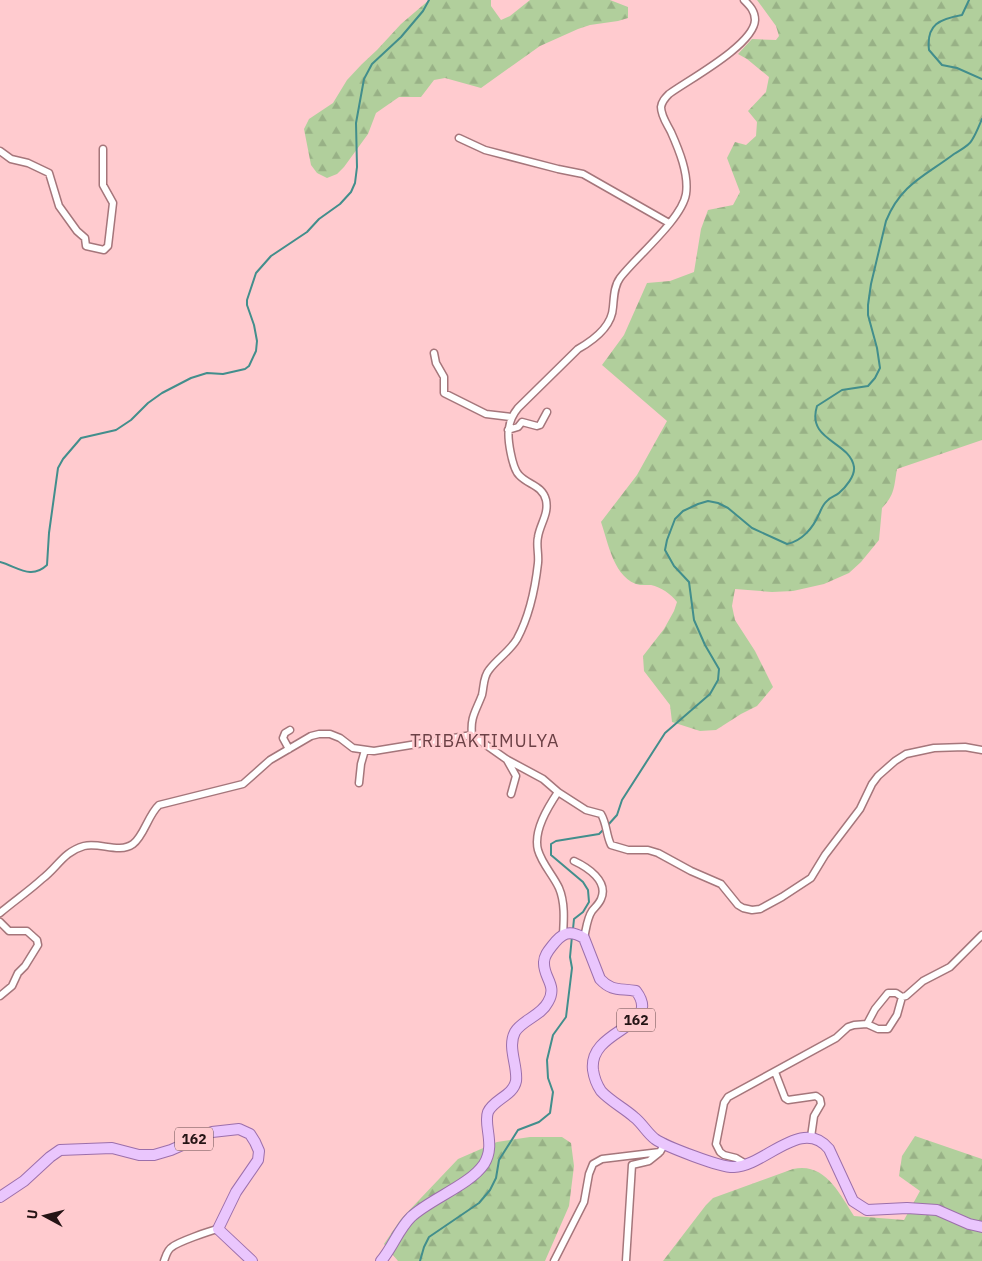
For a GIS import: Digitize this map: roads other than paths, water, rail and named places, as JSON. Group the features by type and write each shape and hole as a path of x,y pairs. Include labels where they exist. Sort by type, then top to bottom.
{"main road":[{"path":"381,1261 403,1226 412,1216 468,1179 484,1165 490,1144 488,1114 494,1104 511,1090 516,1082 514,1034 518,1028 542,1010 549,1002 551,996 551,985 545,969 545,958 556,941 563,935 573,933 584,938"},
{"name":"162","path":"584,938 600,979 611,988 636,991 642,1004 637,1019 612,1035 595,1052 592,1063 595,1080 600,1090 636,1118 662,1147 721,1166 734,1167 746,1164 782,1145 811,1137"},
{"name":"162","path":"0,1197 24,1181 60,1150 112,1148 139,1155 154,1155 171,1150 212,1132 238,1128 250,1134 255,1142 259,1151 258,1160 236,1192 218,1229"},
{"path":"811,1137 823,1142 829,1149 853,1202 859,1207 867,1210 907,1208 937,1210 969,1224 982,1227"},
{"path":"218,1229 252,1261"}],"street":[{"path":"472,735 475,708 482,694 486,675 516,641 525,622 536,584 539,559 538,538 546,514 547,505 544,494 539,488 522,478 515,470 508,430 511,418 518,408 578,349 590,342 606,327 613,309 613,298 619,279 669,223 684,201 686,181 681,157 662,113 662,103 669,94 728,55 742,41 753,27 755,18 751,7 744,0"},
{"path":"459,138 485,150 583,174 669,223"},
{"path":"0,151 10,159 28,163 49,173 59,206 77,231 85,238 86,246 104,250 108,246 113,203 103,185 103,149"},
{"path":"434,353 436,363 444,377 444,393 486,414 511,418"},
{"path":"508,430 522,422 540,425 547,412"},
{"path":"289,749 283,738 285,733 290,730"},
{"path":"0,913 45,877 61,859 71,852 84,846 96,844 122,848 131,845 137,840 159,805 244,784 270,760 311,736 325,733 340,738 353,748 365,750 388,749 472,735 506,759 543,779 558,792 586,810 601,814 606,823 611,845 628,850 648,850 658,853 691,871 721,884 738,905 748,910 763,908 782,898 810,878 860,809 872,784 895,760 906,754 934,748 972,748 982,750"},
{"path":"359,783 365,750"},
{"path":"506,759 516,776 511,794"},
{"path":"558,792 543,821 537,840 538,851 552,879 559,888 564,909 563,935"},
{"path":"574,861 591,870 600,881 603,892 601,900 590,916 584,938"},
{"path":"0,922 10,931 27,931 37,940 38,945 10,989 0,996"},
{"path":"902,997 906,996 923,981 950,967 982,935"},
{"path":"867,1024 875,1009 888,993 896,993 902,997"},
{"path":"746,1164 736,1158 724,1155 716,1144 724,1103 728,1097 836,1038 848,1027 867,1024 878,1029 888,1028 897,1015 902,997"},
{"path":"775,1072 785,1098 788,1100 816,1096 820,1099 821,1104 814,1116 811,1137"},
{"path":"554,1261 584,1202 589,1174 593,1164 606,1158 662,1147"},
{"path":"626,1261 632,1165 649,1161 662,1147"},
{"path":"164,1261 169,1250 174,1245 218,1229"}],"waterway":[{"path":"0,562 30,572 35,572 47,565 49,533 58,468 63,459 81,438 116,430 131,420 148,403 162,393 191,378 207,373 223,374 245,369 249,366 256,351 257,341 247,300 256,273 271,256 307,232 319,219 340,204 351,192 355,183 357,167 356,123 364,79 372,64 401,37 423,11 429,0"},
{"path":"969,0 962,15 947,18 936,24 930,34 929,50 942,65 957,68 982,79"},
{"path":"608,825 617,815 622,800 665,733 710,694 718,680 719,669 705,645 694,620 689,582 674,566 665,550 675,519 683,511 698,504 708,501 718,503 728,508 752,528 787,544 797,540 806,533 814,524 824,504 847,485 852,478 854,470 851,458 823,434 818,427 815,418 817,406 842,390 868,386 875,378 880,368 868,315 868,305 886,221 892,208 906,189 971,142 982,119"},
{"path":"573,929 574,919 583,912 589,902 588,890 583,882 551,855 551,844 556,841 599,834 604,829"},
{"path":"420,1261 429,1237 479,1203 490,1190 496,1178 499,1160 518,1130 539,1122 550,1113 553,1092 548,1078 547,1060 553,1035 566,1017 572,968 570,957 572,936"}],"district":[{"name":"TRIBAKTIMULYA","path":"485,741"}]}
